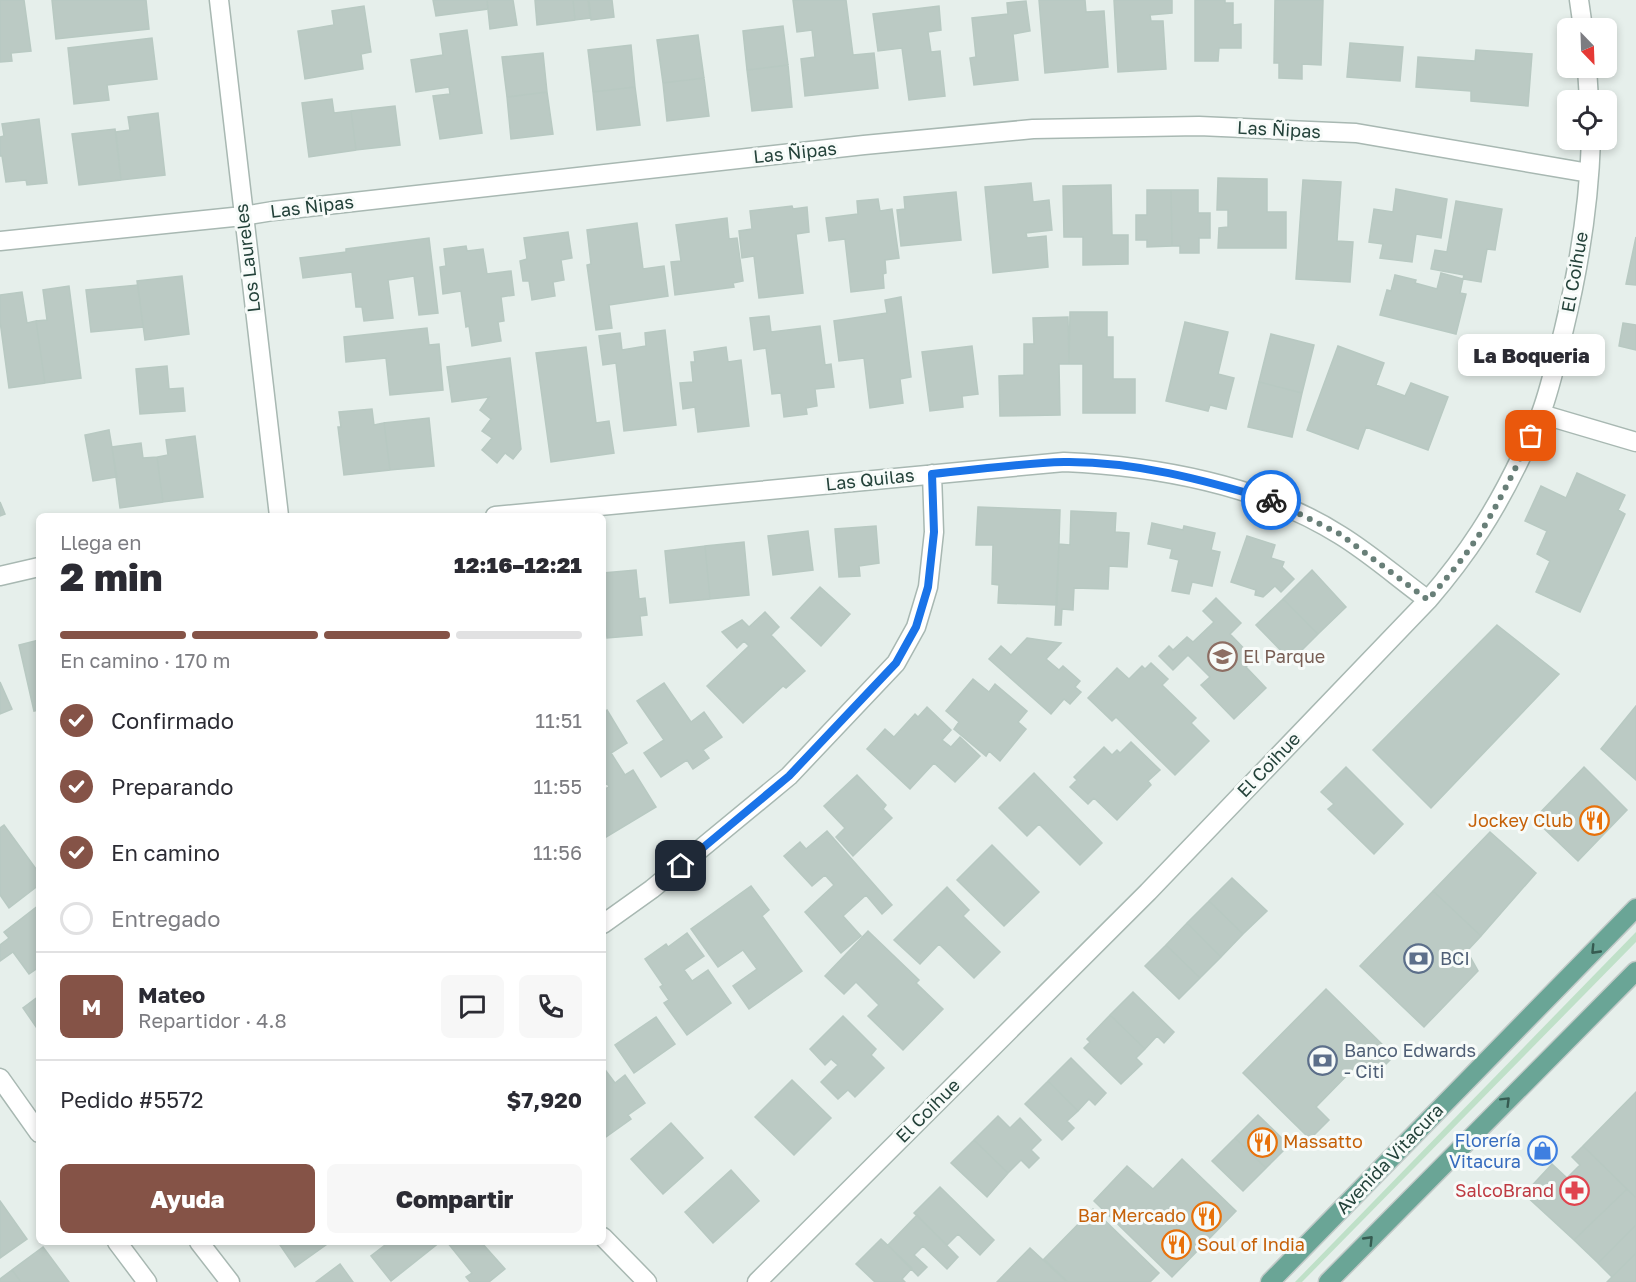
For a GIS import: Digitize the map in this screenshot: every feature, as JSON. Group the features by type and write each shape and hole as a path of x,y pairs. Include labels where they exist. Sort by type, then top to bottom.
{"main road":[{"name":"Avenida Vitacura","path":"1270,1282 1636,908"},
{"path":"1328,1282 1636,971"}],"street":[{"name":"Los Laureles","path":"219,0 279,513"},
{"path":"1579,0 1582,18"},
{"name":"Las Ñipas","path":"0,241 243,216 852,146 1033,129 1199,126 1356,133 1590,173"},
{"name":"El Coihue","path":"757,1282 1148,892 1455,569 1484,527 1541,414 1559,352 1573,291 1583,232 1591,150"},
{"path":"1541,414 1636,442"},
{"name":"Las Quilas","path":"526,513 1064,462 1113,464 1166,472 1275,502 1340,534 1428,600"},
{"path":"606,922 652,889 789,776 896,663 916,627 928,587 934,532 932,474"},
{"path":"0,576 36,568"},
{"path":"0,1078 36,1129"},
{"path":"606,1240 647,1282"},
{"path":"119,1245 147,1282"},
{"path":"201,1245 230,1282"}],"green space":[{"path":"1636,932 1636,942 1302,1282 1295,1282"}],"building":[{"path":"0,0 24,0 31,51 11,53 12,61 0,62"},
{"path":"52,0 146,0 149,29 56,39"},
{"path":"433,0 487,0 488,9 436,16"},
{"path":"487,0 513,0 517,25 490,29"},
{"path":"535,0 573,0 575,20 537,25"},
{"path":"573,0 588,0 590,18 575,20"},
{"path":"589,0 612,0 614,17 591,20"},
{"path":"793,0 846,0 853,55 874,53 878,88 805,96 801,59 815,57 812,30 797,32"},
{"path":"1039,0 1085,0 1086,12 1104,11 1108,67 1045,73"},
{"path":"1114,0 1172,0 1172,13 1150,15 1151,21 1163,21 1166,69 1118,72"},
{"path":"1195,0 1225,0 1225,3 1233,3 1233,25 1241,24 1241,48 1219,48 1218,61 1195,61"},
{"path":"1275,0 1323,0 1321,65 1302,64 1302,79 1279,78 1279,63 1274,63"},
{"path":"1026,1 1030,31 1013,34 1018,80 974,85 970,58 976,57 972,18 1008,14 1007,3"},
{"path":"364,6 371,52 361,54 363,69 305,79 298,31 334,25 332,11"},
{"path":"939,6 941,30 928,32 931,52 940,51 945,96 909,100 902,48 878,51 873,14"},
{"path":"783,26 788,65 747,70 743,31"},
{"path":"467,30 482,133 440,139 433,96 450,94 449,87 416,92 411,60 443,55 440,34"},
{"path":"698,35 704,78 663,83 657,40"},
{"path":"152,38 157,79 107,85 109,100 74,104 68,48"},
{"path":"1350,43 1403,47 1400,81 1347,77"},
{"path":"631,45 635,87 593,92 588,50"},
{"path":"1476,50 1532,54 1528,106 1471,101 1471,91 1416,87 1418,57 1475,61"},
{"path":"543,53 547,92 507,97 502,57"},
{"path":"788,65 792,107 752,111 747,70"},
{"path":"704,78 709,116 667,121 663,83"},
{"path":"635,87 640,125 597,130 593,92"},
{"path":"547,92 553,134 511,139 507,97"},
{"path":"332,99 334,113 351,111 356,150 309,157 302,103"},
{"path":"395,106 400,145 356,150 351,111"},
{"path":"158,113 165,175 121,180 116,132 130,130 128,117"},
{"path":"39,119 47,183 27,185 26,180 6,182 2,156 0,156 0,137 4,136 2,124"},
{"path":"115,129 121,180 79,185 72,134"},
{"path":"1218,178 1267,179 1267,212 1286,212 1286,248 1218,248 1219,228 1228,227 1228,210 1217,210"},
{"path":"1303,180 1341,182 1337,241 1353,242 1350,282 1296,279"},
{"path":"1031,183 1033,202 1049,200 1052,230 1026,233 1027,238 1046,236 1048,267 993,273 985,187"},
{"path":"1111,185 1112,235 1128,235 1128,264 1083,265 1083,237 1064,237 1063,186"},
{"path":"1396,189 1447,199 1441,238 1416,234 1412,262 1380,258 1383,244 1369,242 1374,209 1393,212"},
{"path":"1147,190 1171,190 1172,246 1147,247 1147,240 1136,240 1136,215 1147,215"},
{"path":"1171,190 1198,190 1198,213 1210,213 1210,238 1199,238 1199,253 1180,253 1180,246 1172,246"},
{"path":"956,192 961,240 901,246 897,210 905,209 904,197"},
{"path":"878,199 880,211 892,209 899,258 885,260 884,288 851,292 845,239 829,241 826,218 858,214 857,201"},
{"path":"1456,201 1502,209 1495,250 1487,249 1481,282 1463,279 1464,275 1431,269 1435,250 1447,252"},
{"path":"792,206 793,209 807,207 809,232 796,234 803,293 759,298 754,256 742,258 739,231 752,229 750,211"},
{"path":"727,218 729,239 737,238 743,281 733,283 734,287 675,295 671,262 681,261 676,225"},
{"path":"637,223 643,269 664,266 668,296 609,305 612,328 596,330 587,265 591,264 587,230"},
{"path":"568,232 572,258 561,260 564,280 553,282 555,296 532,300 529,281 523,281 520,261 527,259 524,238"},
{"path":"1636,237 1636,285 1626,284"},
{"path":"429,238 438,313 419,315 414,276 388,280 393,318 364,321 362,307 356,307 352,272 303,278 300,258 346,252 346,249"},
{"path":"466,246 467,251 483,249 487,274 511,271 514,295 501,297 504,321 498,322 501,341 472,346 469,326 466,327 461,291 443,294 440,267 446,266 444,249"},
{"path":"1441,273 1463,279 1460,293 1466,294 1456,334 1380,315 1387,290 1391,291 1395,275 1416,280 1415,283 1437,289"},
{"path":"182,276 189,334 145,340 137,281"},
{"path":"138,285 143,327 91,332 86,290"},
{"path":"69,286 81,378 45,383 36,321 47,320 43,290"},
{"path":"22,292 27,323 36,321 45,383 9,388 0,321 0,295"},
{"path":"901,297 911,377 900,379 903,403 870,408 864,358 839,361 834,321 887,313 885,300"},
{"path":"1070,312 1107,312 1107,337 1113,337 1113,379 1135,379 1135,413 1083,413 1083,364 1069,364"},
{"path":"769,316 771,332 820,326 825,365 831,364 834,387 815,389 817,406 806,408 807,414 784,417 781,393 772,394 766,348 754,350 750,318"},
{"path":"1068,317 1069,364 1059,364 1060,415 1000,416 999,376 1024,375 1024,344 1034,344 1033,318"},
{"path":"1185,322 1228,332 1218,374 1234,378 1226,409 1210,405 1208,411 1166,401"},
{"path":"1623,323 1636,325 1636,350 1619,346"},
{"path":"427,328 429,345 439,344 443,390 390,395 386,358 346,362 344,337"},
{"path":"665,330 676,425 624,431 616,363 603,365 599,336 620,333 622,350 646,346 645,333"},
{"path":"1271,334 1314,345 1302,393 1259,382"},
{"path":"972,346 978,394 962,396 963,407 930,411 922,352"},
{"path":"1338,346 1384,363 1376,385 1405,396 1411,383 1448,397 1428,450 1366,427 1358,449 1307,430"},
{"path":"586,347 596,423 609,421 614,453 551,462 536,353"},
{"path":"726,347 728,362 741,360 749,426 698,432 695,407 683,409 680,383 693,382 691,362 695,362 694,352"},
{"path":"510,358 521,449 513,459 505,453 497,463 482,450 492,438 482,431 491,419 480,410 489,397 452,402 447,367"},
{"path":"167,366 169,389 183,388 185,411 140,414 136,369"},
{"path":"1259,382 1302,393 1292,437 1248,427"},
{"path":"372,409 374,425 384,423 390,470 344,475 338,427 341,427 339,412"},
{"path":"429,418 434,466 390,470 384,423"},
{"path":"109,430 117,477 93,481 85,435"},
{"path":"195,436 203,497 163,502 157,457 168,455 166,440"},
{"path":"141,443 143,458 157,457 163,502 120,508 112,447"},
{"path":"1577,473 1625,495 1618,510 1625,514 1580,612 1536,592 1550,561 1537,554 1547,531 1525,521 1541,486 1566,498"},
{"path":"0,502 5,514 0,516"},
{"path":"978,507 1060,510 1057,605 998,603 999,585 992,584 993,545 976,545"},
{"path":"1071,511 1116,513 1115,532 1129,533 1127,567 1109,566 1108,589 1074,588 1073,610 1062,609 1061,625 1055,625 1059,544 1070,545"},
{"path":"1152,523 1183,530 1184,526 1215,533 1211,550 1220,552 1212,586 1192,582 1189,594 1172,591 1179,560 1170,558 1172,549 1148,544"},
{"path":"876,526 879,563 859,566 860,576 839,577 835,529"},
{"path":"808,531 813,570 773,575 768,536"},
{"path":"1247,536 1275,545 1271,558 1284,562 1282,567 1294,579 1281,592 1275,586 1263,597 1255,595 1256,590 1231,582"},
{"path":"744,542 749,595 710,599 705,546"},
{"path":"705,546 710,599 670,603 665,551"},
{"path":"636,570 639,599 645,598 647,615 640,616 642,635 607,638 606,573"},
{"path":"1312,570 1346,607 1318,634 1283,599"},
{"path":"820,587 850,614 821,646 791,618"},
{"name":"El Parque","path":"1216,598 1241,623 1230,634 1254,659 1246,667 1266,688 1234,719 1201,685 1210,677 1188,655 1173,670 1159,656 1169,646 1173,650 1187,637 1193,642 1214,622 1203,611"},
{"path":"1283,599 1318,634 1291,661 1256,625"},
{"path":"765,612 779,627 771,635 805,671 786,688 783,686 743,723 707,686 749,646 744,641 737,648 722,632 742,620 749,627"},
{"path":"1497,625 1559,674 1431,808 1373,750"},
{"path":"1027,638 1061,643 1046,659 1059,670 1063,666 1080,681 1075,687 1081,692 1070,704 1064,699 1051,714 989,659 1001,646 1011,655"},
{"path":"36,641 36,711 34,711 19,645"},
{"path":"1151,663 1168,679 1162,685 1196,718 1191,723 1209,741 1175,775 1116,717 1112,721 1088,698 1117,668 1129,679 1142,666 1145,669"},
{"path":"973,679 989,692 995,684 1027,711 1018,722 1026,729 1000,761 989,751 986,756 954,729 959,722 946,711"},
{"path":"0,682 12,709 0,714"},
{"path":"664,683 691,722 704,712 722,737 703,750 709,758 693,769 687,760 661,777 644,753 664,740 637,701"},
{"path":"1636,706 1636,780 1601,749"},
{"path":"927,707 951,730 942,740 951,747 960,737 980,756 955,782 934,763 910,789 867,749 885,729 894,737 915,714 918,717"},
{"path":"606,711 627,743 611,753 625,775 633,770 656,807 606,837 606,788 609,787 606,784"},
{"path":"1131,742 1160,770 1148,781 1151,785 1117,820 1094,798 1088,804 1070,787 1077,780 1074,777 1104,747 1112,755 1117,750 1120,753"},
{"path":"1346,767 1403,824 1374,854 1328,809 1334,804 1321,792"},
{"path":"1584,767 1627,810 1578,861 1534,819"},
{"path":"1034,773 1102,843 1080,865 1039,824 1027,836 999,808"},
{"path":"857,775 886,805 883,809 892,818 853,856 836,837 845,828 824,806"},
{"path":"4,825 36,869 36,887 9,908 0,895 0,828"},
{"path":"827,831 892,905 882,914 866,895 843,916 861,936 841,953 805,912 834,885 825,875 812,886 784,856 800,842 806,849"},
{"name":"BCI","path":"1490,832 1536,873 1481,936 1433,891"},
{"path":"992,845 1039,892 1004,926 957,880"},
{"path":"1232,878 1267,911 1243,934 1209,901"},
{"path":"751,886 769,910 762,916 802,971 749,1009 733,986 757,969 743,950 718,967 691,929"},
{"path":"947,887 969,910 963,916 1000,952 974,978 939,944 920,964 894,940"},
{"name":"BCI","path":"1433,891 1481,936 1467,951 1478,971 1424,1027 1360,966"},
{"path":"1209,901 1243,934 1221,957 1187,923"},
{"path":"36,907 36,969 29,974 13,952 0,961 0,945 9,938 4,932"},
{"path":"1187,923 1221,957 1200,978 1166,945"},
{"path":"868,931 919,980 916,983 943,1009 903,1050 868,1016 879,1005 856,982 844,994 825,976"},
{"path":"687,933 704,956 684,970 692,981 708,970 731,1003 687,1035 664,1003 669,1000 660,987 663,985 645,959 666,944 668,947"},
{"path":"1166,945 1200,978 1179,999 1145,966"},
{"name":"Banco Edwards - Citi","path":"1326,989 1394,1056 1371,1079 1357,1065 1316,1107 1329,1120 1310,1139 1243,1073"},
{"path":"1133,992 1174,1032 1164,1043 1157,1036 1145,1049 1110,1015"},
{"path":"36,998 36,1027 23,1008"},
{"path":"1110,1015 1145,1049 1136,1058 1142,1064 1121,1084 1084,1048 1090,1042 1087,1039"},
{"path":"843,1016 876,1049 871,1055 884,1068 855,1097 848,1090 838,1099 821,1082 838,1065 831,1059 825,1065 810,1049"},
{"path":"656,1017 675,1044 634,1073 615,1045"},
{"path":"1071,1058 1106,1093 1095,1105 1089,1099 1078,1111 1048,1081"},
{"path":"606,1071 615,1083 625,1075 645,1103 628,1115 631,1119 606,1137"},
{"path":"792,1080 831,1118 794,1155 755,1117"},
{"path":"1048,1081 1078,1111 1067,1121 1074,1128 1062,1140 1025,1104"},
{"path":"1636,1092 1636,1198 1583,1146"},
{"name":"Massatto","path":"1258,1115 1289,1145 1266,1168 1235,1138"},
{"path":"998,1116 1010,1128 1020,1118 1041,1140 1031,1150 1039,1158 1029,1168 1021,1160 1008,1173 974,1140"},
{"path":"671,1123 703,1158 663,1194 631,1159"},
{"path":"1235,1138 1266,1168 1243,1191 1212,1161"},
{"path":"974,1140 1008,1173 987,1197 951,1163"},
{"name":"SalcoBrand","path":"1583,1146 1627,1189 1574,1240 1524,1194 1552,1164 1567,1178 1580,1165 1572,1157"},
{"path":"1182,1159 1236,1211 1172,1277 1094,1201 1127,1166 1153,1189"},
{"path":"731,1170 759,1201 713,1243 685,1212"},
{"path":"940,1187 994,1240 980,1255 958,1234 947,1245 914,1213"},
{"path":"1627,1189 1636,1198 1636,1225 1598,1263 1574,1240"},
{"path":"0,1201 27,1239 0,1258"},
{"path":"1093,1209 1159,1273 1150,1282 1068,1282 1044,1259"},
{"path":"917,1215 958,1257 947,1269 923,1246 914,1255 927,1267 918,1276 888,1245"},
{"path":"1636,1225 1636,1253 1612,1277 1598,1263"},
{"path":"881,1239 912,1268 902,1279 905,1282 875,1282 856,1264"},
{"path":"280,1245 326,1245 295,1267"},
{"path":"385,1245 436,1245 391,1281 371,1256"},
{"path":"449,1245 484,1245 505,1269 489,1282 470,1282 466,1277 472,1273"},
{"path":"43,1247 69,1282 21,1282 12,1270"},
{"path":"1030,1248 1067,1282 997,1282"},
{"path":"1636,1253 1636,1282 1607,1282"},
{"path":"340,1264 353,1282 316,1282"},
{"path":"12,1270 21,1282 0,1282 0,1279"}],"way so far":[{"path":"1271,500 1340,534 1428,600 1479,536 1496,508 1531,436"}],"place":[{"name":"La Boqueria","path":"1531,436"},
{"name":"El Parque","path":"1222,657"},
{"name":"Jockey Club","path":"1594,821"},
{"name":"BCI","path":"1419,959"},
{"name":"Banco Edwards - Citi","path":"1323,1061"},
{"name":"Massatto","path":"1262,1142"},
{"name":"Florería Vitacura","path":"1542,1151"},
{"name":"SalcoBrand","path":"1575,1191"},
{"name":"Bar Mercado","path":"1207,1216"},
{"name":"Soul of India","path":"1176,1245"}],"route":[{"path":"681,866 789,776 896,663 916,627 928,587 935,507 932,474 1064,462 1113,464 1166,472 1271,500"}]}
